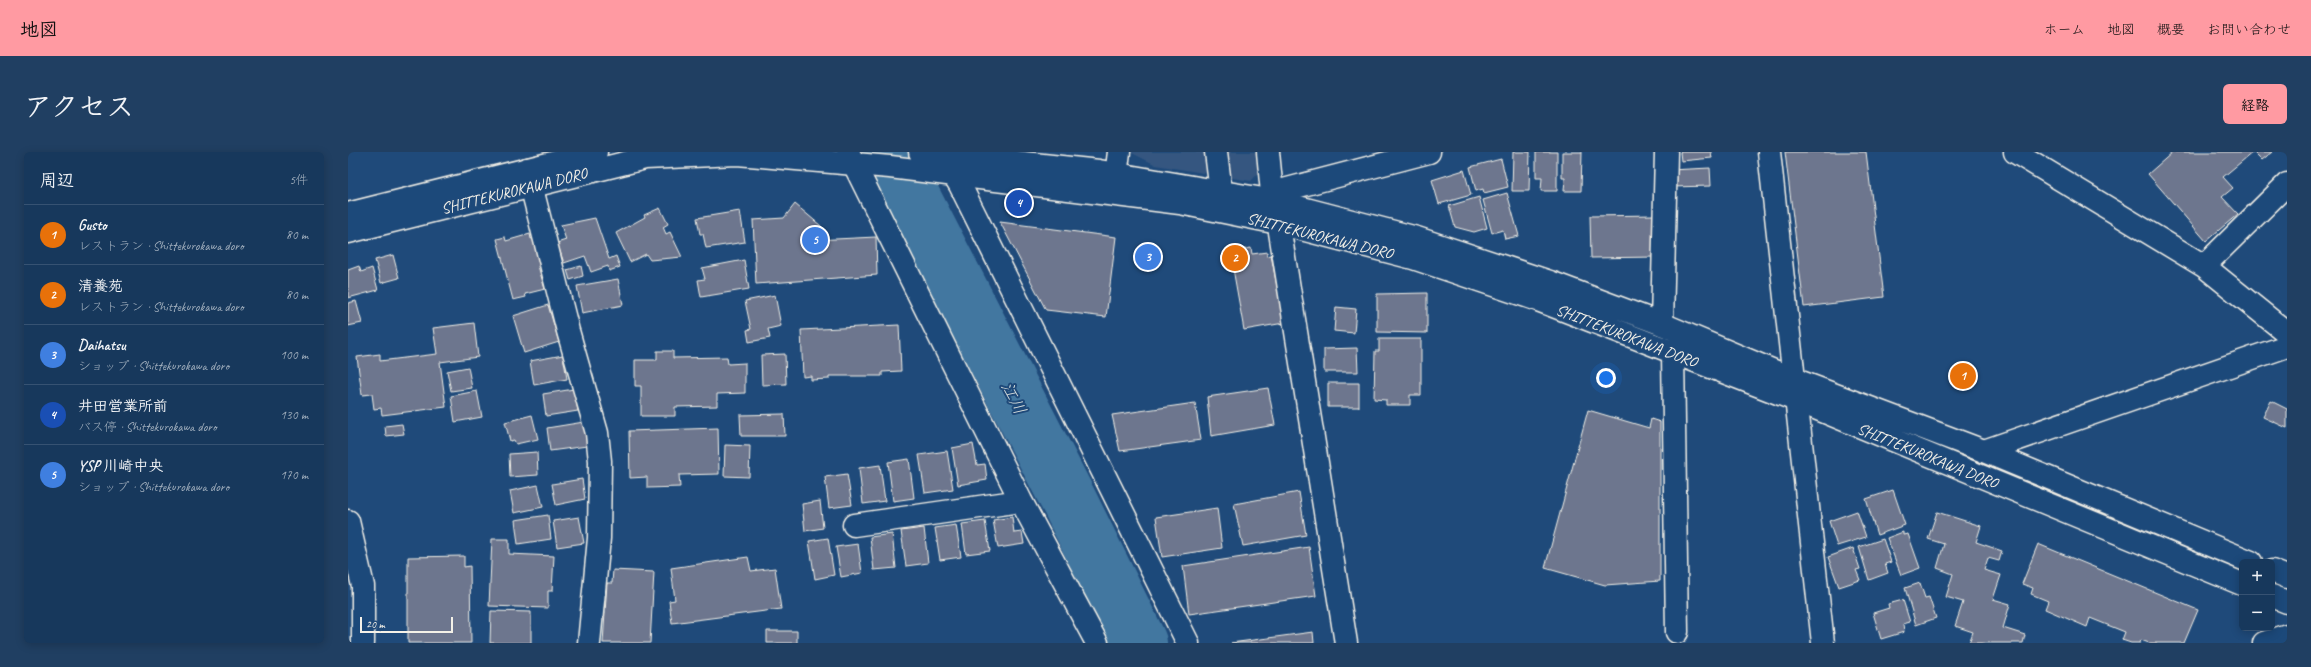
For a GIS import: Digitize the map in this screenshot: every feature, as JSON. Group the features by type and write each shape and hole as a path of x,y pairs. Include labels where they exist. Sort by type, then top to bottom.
{"main road":[{"name":"SHITTEKUROKAWA DORO","path":"348,232 530,177 596,152"},
{"name":"SHITTEKUROKAWA DORO","path":"920,152 942,153 1115,184 1221,201 1278,223 1413,258 1538,300 1796,400 2239,583"},
{"path":"1115,184 1119,152"},
{"path":"1216,152 1221,201"},
{"path":"1268,152 1278,223 1346,643"},
{"path":"1274,197 1429,152"},
{"path":"1662,324 1666,152"},
{"path":"1769,152 1823,643"},
{"path":"2015,152 2204,266 2287,333"},
{"path":"942,153 1188,643"},
{"name":"SHITTEKUROKAWA DORO","path":"348,214 530,177 645,158 737,154 850,157 953,174 1115,184"},
{"path":"850,157 1022,501 1098,643"},
{"path":"530,177 568,331 597,433 600,461 599,538 589,643"},
{"path":"2204,266 2287,184"},
{"name":"SHITTEKUROKAWA DORO","path":"1221,201 1274,197 1417,238 1550,282 1662,324 1793,379 1984,451 2245,559"},
{"path":"1984,451 2287,346"},
{"path":"1673,353 1677,632"},
{"path":"854,525 1022,501"},
{"path":"348,521 363,586 363,643"},
{"path":"2275,571 2287,577"},
{"path":"2275,597 2287,602"},
{"path":"2264,643 2287,636"}],"shaded area":[{"path":"1130,152 1260,152 1262,169 1251,181 1156,165"}],"building":[{"path":"1513,152 1530,152 1529,191 1512,191"},
{"path":"1536,152 1557,152 1557,191 1541,191 1542,178 1536,178"},
{"path":"1562,152 1582,152 1581,191 1564,191 1565,178 1562,178"},
{"path":"1680,152 1711,152 1712,158 1681,161"},
{"path":"1785,152 1866,152 1884,297 1804,307"},
{"path":"2173,152 2253,152 2223,177 2233,188 2222,197 2238,214 2206,241 2148,174"},
{"path":"2254,152 2272,152 2262,160"},
{"path":"1501,159 1508,187 1484,193 1483,189 1476,191 1470,167"},
{"path":"1710,168 1711,186 1671,187 1670,170"},
{"path":"1464,170 1471,195 1439,204 1432,180"},
{"path":"1507,193 1519,236 1505,239 1503,230 1492,233 1483,200"},
{"path":"1479,197 1487,228 1474,232 1455,227 1449,206"},
{"path":"795,204 821,226 815,233 815,240 876,237 877,275 756,284 753,220 784,218"},
{"path":"660,208 668,224 663,227 666,234 670,232 682,257 650,260 646,254 630,262 616,233 645,217 644,215"},
{"path":"740,211 745,242 706,248 703,234 700,234 697,218"},
{"path":"1654,215 1655,257 1591,258 1590,216"},
{"path":"595,218 609,259 616,256 620,267 609,271 608,266 591,272 585,256 564,263 557,243 566,240 561,225"},
{"path":"1000,222 1116,237 1106,317 1046,310"},
{"path":"530,234 531,239 535,237 542,266 538,266 545,289 525,294 526,297 513,300 497,239 505,237 506,241"},
{"path":"1251,248 1252,254 1267,252 1267,256 1271,255 1284,323 1244,330 1230,252"},
{"path":"393,255 399,278 381,283 375,260"},
{"path":"744,260 749,289 701,297 698,280 705,279 702,268"},
{"path":"359,266 361,272 372,268 378,290 348,298 348,270"},
{"path":"581,266 583,276 570,280 567,270"},
{"path":"618,279 623,305 582,313 577,286"},
{"path":"1427,293 1427,333 1377,332 1377,294"},
{"path":"775,295 781,326 768,329 770,338 749,342 747,330 751,329 745,301"},
{"path":"356,301 362,323 348,326 348,303"},
{"path":"548,305 559,342 524,353 513,316"},
{"path":"1336,307 1356,309 1354,333 1334,331"},
{"path":"474,323 478,357 440,362 446,407 382,415 381,408 374,409 372,394 362,395 357,357 380,354 380,361 437,354 433,328"},
{"path":"899,325 901,371 882,372 882,376 829,376 829,379 811,380 811,376 803,377 801,330"},
{"path":"1379,339 1421,339 1421,395 1410,395 1410,405 1386,405 1386,400 1374,399 1375,351 1379,351"},
{"path":"1357,348 1358,372 1324,372 1324,349"},
{"path":"657,351 673,351 673,358 727,357 728,364 745,363 745,393 717,394 717,406 675,407 675,416 641,416 641,386 635,386 635,360 657,360"},
{"path":"785,354 786,384 762,385 761,355"},
{"path":"563,355 567,379 534,385 530,361"},
{"path":"468,367 472,388 451,391 447,371"},
{"path":"1328,383 1359,383 1359,407 1328,407"},
{"path":"1268,388 1275,425 1211,436 1207,397"},
{"path":"574,389 578,411 546,416 543,394"},
{"path":"477,391 482,417 455,422 451,396"},
{"path":"2271,401 2287,409 2287,428 2263,417"},
{"path":"1195,403 1201,440 1120,451 1112,415"},
{"path":"1588,410 1649,428 1651,419 1660,422 1660,581 1605,585 1545,568"},
{"path":"784,414 785,436 741,436 740,415"},
{"path":"532,415 538,439 516,444 514,440 510,441 505,422"},
{"path":"584,422 587,446 550,451 547,428"},
{"path":"402,424 404,434 386,436 385,426"},
{"path":"718,428 719,474 679,475 680,487 647,488 647,477 630,478 629,431"},
{"path":"973,444 977,465 985,464 987,480 958,485 952,448"},
{"path":"725,445 750,446 749,477 724,476"},
{"path":"947,451 953,489 925,493 919,455"},
{"path":"537,452 538,475 510,477 509,454"},
{"path":"909,459 914,498 893,501 888,462"},
{"path":"880,465 885,501 863,504 859,468"},
{"path":"847,474 852,505 829,508 825,477"},
{"path":"582,479 585,499 556,505 552,484"},
{"path":"538,485 543,507 514,513 510,491"},
{"path":"1893,490 1905,525 1877,535 1866,499"},
{"path":"1299,492 1306,535 1243,546 1234,504"},
{"path":"820,501 823,528 805,531 802,504"},
{"path":"1217,508 1222,548 1162,557 1156,517"},
{"path":"1857,511 1866,537 1837,546 1829,521"},
{"path":"1937,512 1981,526 1976,542 2002,551 1999,561 1988,558 1984,570 2001,575 1993,599 2010,604 2003,628 2025,635 2023,643 1969,643 1973,632 1955,626 1963,602 1946,597 1953,574 1937,568 1944,544 1928,539"},
{"path":"548,515 551,539 518,544 515,520"},
{"path":"579,517 584,543 557,547 553,521"},
{"path":"1012,517 1014,533 1022,532 1024,544 998,548 993,520"},
{"path":"985,521 990,551 966,554 962,524"},
{"path":"956,525 961,557 940,560 935,528"},
{"path":"924,528 928,563 906,566 901,531"},
{"path":"1903,532 1903,535 1908,534 1920,568 1901,575 1887,538"},
{"path":"892,534 896,568 874,570 870,537"},
{"path":"828,538 834,575 815,579 809,541"},
{"path":"492,539 509,539 509,554 554,556 552,591 548,591 548,608 489,606"},
{"path":"1883,539 1891,562 1885,564 1888,573 1869,580 1859,547"},
{"path":"858,544 862,573 841,577 836,547"},
{"path":"2038,544 2198,610 2184,643 2149,643 2141,640 2140,643 2131,643 2122,640 2125,632 2090,618 2087,627 2045,609 2048,601 2031,594 2033,588 2022,584"},
{"path":"1309,547 1316,596 1189,614 1183,566"},
{"path":"1853,548 1860,569 1856,570 1860,580 1839,587 1828,557"},
{"path":"464,556 464,567 470,566 471,643 408,643 408,557"},
{"path":"748,557 751,571 775,568 781,609 672,623 669,601 675,600 671,568"},
{"path":"613,570 654,572 650,643 603,643 607,583 612,583"},
{"path":"1920,583 1925,598 1929,597 1936,618 1916,625 1905,588"},
{"path":"1903,600 1910,622 1903,624 1904,632 1881,639 1873,613 1889,608 1888,604"},
{"path":"491,611 531,612 531,643 490,643"},
{"path":"767,631 797,631 797,643 767,643"},
{"path":"1313,632 1314,643 1231,643"}],"waterway":[{"name":"江川","path":"889,152 1070,503 1139,643"}],"place":[{"name":"井田営業所前","path":"1019,203"},
{"name":"YSP 川崎中央","path":"815,240"},
{"name":"Daihatsu","path":"1148,257"},
{"name":"清養苑","path":"1235,258"},
{"name":"Gusto","path":"1963,376"}]}
